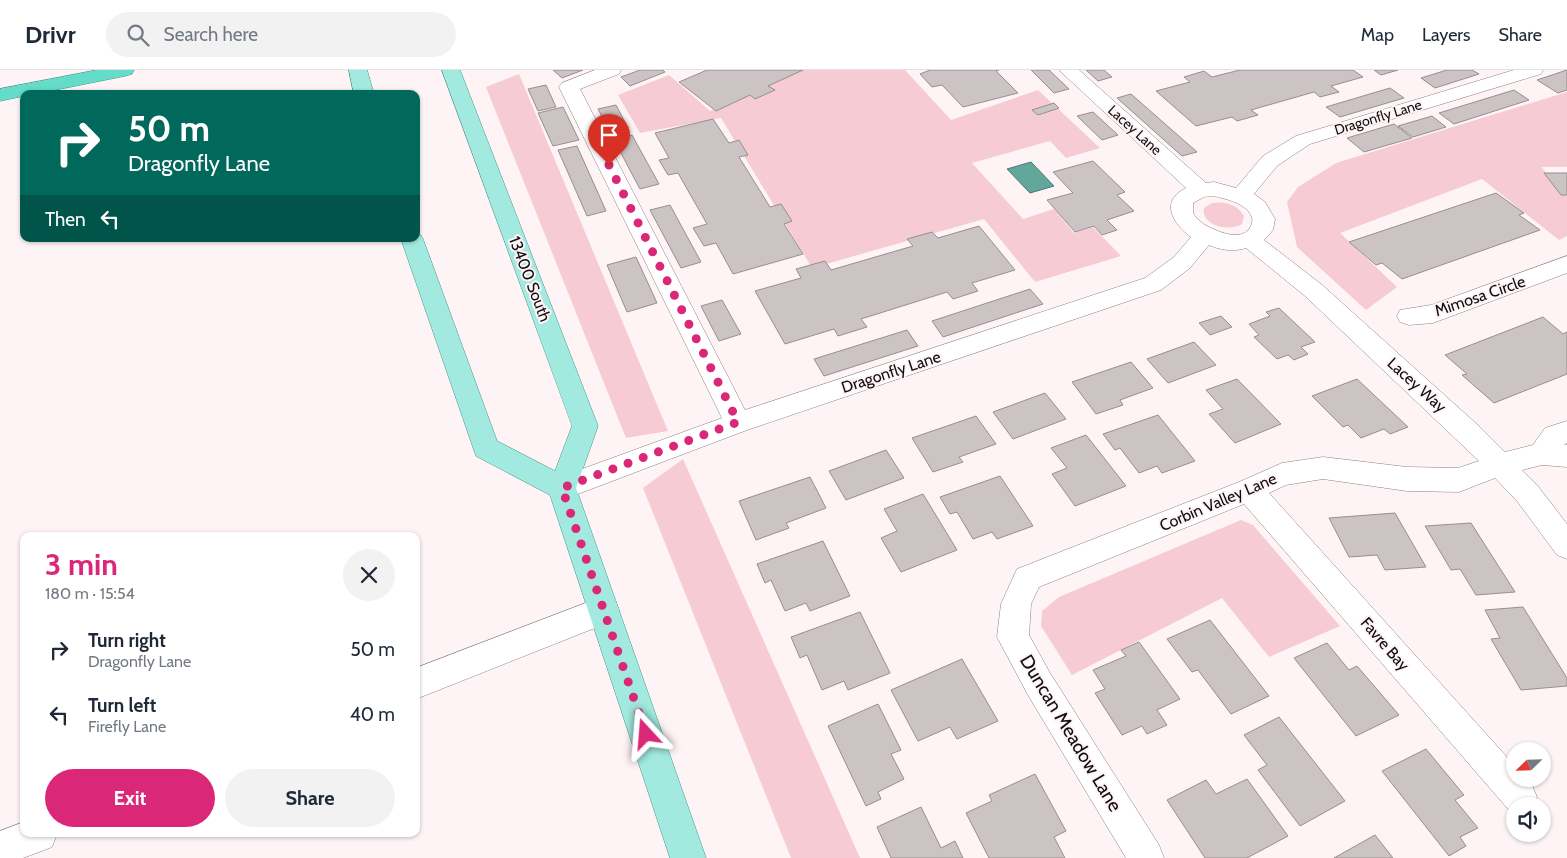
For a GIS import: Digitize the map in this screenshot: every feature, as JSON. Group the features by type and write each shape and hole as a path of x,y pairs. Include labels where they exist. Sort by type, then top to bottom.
{"highway":[{"path":"21,90 125,70"},
{"path":"0,94 20,90"}],"main road":[{"path":"358,70 363,90"},
{"name":"13400 South","path":"450,70 585,426 562,488"},
{"path":"413,242 486,448 562,488 688,858"}],"street":[{"path":"612,70 569,87 738,422"},
{"name":"Lacey Lane","path":"1068,70 1201,190"},
{"name":"Dragonfly Lane","path":"1240,196 1270,161 1303,140 1534,70"},
{"path":"1201,190 1214,190 1240,196 1252,202 1264,219 1264,228 1259,235 1250,240 1227,242 1204,235 1191,227 1184,218 1181,209 1183,200 1190,194 1201,190"},
{"name":"Dragonfly Lane","path":"562,488 738,422 1154,284 1180,265 1194,251 1204,235"},
{"name":"Lacey Way","path":"1250,240 1313,290 1502,464 1527,493 1567,546"},
{"name":"Mimosa Circle","path":"1409,316 1433,314 1562,273"},
{"path":"1554,455 1555,436 1567,432"},
{"name":"Corbin Valley Lane","path":"1016,604 1028,578 1249,490 1282,474 1323,468 1407,479 1458,480 1502,464 1554,455"},
{"name":"Favre Bay","path":"1249,490 1520,797"},
{"name":"Duncan Meadow Lane","path":"1016,604 1013,637 1039,684 1146,858"},
{"path":"420,682 604,610"},
{"path":"0,849 31,837"}],"shaded area":[{"path":"800,70 905,70 951,120 1038,90 1100,148 1066,158 1050,141 972,163 1023,219 1054,209 1074,233 1093,227 1121,256 1035,282 984,219 812,268 721,118 640,133 618,95 669,75 710,111"},
{"path":"519,74 668,431 626,438 486,87"},
{"path":"1567,92 1567,167 1541,167 1567,196 1567,236 1559,240 1482,179 1340,233 1397,287 1366,310 1297,247 1287,202 1298,187 1336,163"},
{"path":"1031,162 1054,186 1030,193 1007,169"},
{"path":"1222,202 1234,206 1244,216 1242,224 1224,227 1212,223 1204,214 1204,208 1212,203"},
{"path":"683,459 860,858 791,858 643,488"},
{"path":"1241,520 1253,525 1340,626 1269,657 1222,598 1072,675 1041,626 1042,611 1059,597"}],"building":[{"path":"553,70 583,70 562,78"},
{"path":"640,70 663,70 665,72 630,86 621,77"},
{"path":"707,70 803,70 768,86 775,90 755,99 750,95 716,111 679,82"},
{"path":"930,70 999,70 996,71 1018,93 963,107 942,85 932,87 920,74"},
{"path":"1031,70 1049,70 1069,89 1054,93"},
{"path":"1086,70 1104,70 1112,77 1098,81"},
{"path":"1240,70 1353,70 1363,77 1331,86 1339,92 1320,97 1314,92 1251,110 1258,115 1237,121 1232,117 1196,126 1156,91 1190,82 1184,77 1204,71 1212,77"},
{"path":"1374,70 1398,70 1381,75"},
{"path":"1447,70 1472,70 1479,74 1435,88 1421,78"},
{"path":"1567,70 1567,90 1558,93 1537,80"},
{"path":"546,85 556,107 538,111 528,89"},
{"path":"1390,88 1404,98 1340,117 1326,107"},
{"path":"1514,90 1529,100 1454,124 1439,113"},
{"path":"1131,94 1197,152 1182,156 1117,98"},
{"path":"1054,103 1059,108 1038,115 1032,110"},
{"path":"616,105 628,128 610,132 598,109"},
{"path":"563,107 579,140 553,146 538,113"},
{"path":"1093,112 1118,135 1102,140 1077,116"},
{"path":"1432,116 1446,127 1413,137 1398,126"},
{"path":"713,119 729,143 739,140 748,155 739,157 770,207 781,204 792,221 784,224 803,254 733,274 716,243 704,246 693,228 707,224 678,173 668,175 659,160 669,158 655,133"},
{"path":"1394,124 1412,138 1364,152 1347,138"},
{"path":"632,135 659,184 640,189 614,140"},
{"path":"577,146 606,211 587,216 558,150"},
{"path":"1093,161 1125,192 1117,195 1134,211 1107,220 1117,230 1102,235 1094,226 1075,232 1047,200 1073,193 1053,172"},
{"path":"1544,173 1567,173 1567,195 1561,195"},
{"path":"1496,193 1524,213 1519,215 1540,230 1402,279 1382,263 1376,265 1349,242"},
{"path":"670,205 701,262 681,268 650,210"},
{"path":"979,226 1015,270 972,283 978,291 953,299 947,292 861,319 867,327 838,336 834,329 785,344 755,291 801,278 796,269 825,261 831,270 913,246 907,239 932,232 938,238"},
{"path":"636,257 657,303 627,312 607,265"},
{"path":"1030,289 1043,304 943,337 932,321"},
{"path":"722,300 741,334 719,341 701,306"},
{"path":"1279,308 1315,342 1301,347 1308,354 1294,360 1288,355 1277,359 1254,337 1259,335 1249,324 1270,316 1266,312"},
{"path":"1221,316 1232,327 1210,335 1199,323"},
{"path":"1543,317 1563,334 1567,332 1567,374 1494,403 1462,375 1467,374 1445,355"},
{"path":"907,330 918,346 824,376 814,359"},
{"path":"1194,342 1216,365 1168,383 1147,359"},
{"path":"1131,362 1153,388 1120,400 1123,405 1096,414 1072,382"},
{"path":"1237,379 1281,424 1235,443 1209,414 1223,409 1206,390"},
{"path":"1357,379 1408,427 1390,434 1384,429 1361,438 1348,425 1343,427 1312,396"},
{"path":"1045,393 1066,419 1013,439 993,412"},
{"path":"1158,415 1195,461 1162,473 1157,466 1139,473 1120,448 1115,450 1103,434"},
{"path":"976,416 996,444 959,457 963,462 933,472 912,438"},
{"path":"1086,435 1126,486 1075,506 1052,474 1067,468 1051,448"},
{"path":"886,450 904,478 846,500 829,471"},
{"path":"1000,476 1033,526 997,539 992,532 973,539 957,512 950,514 940,497"},
{"path":"810,477 826,508 786,523 789,528 756,540 739,501"},
{"path":"923,494 957,550 901,572 881,538 897,531 884,509"},
{"path":"1395,513 1426,567 1385,570 1377,555 1349,557 1329,518"},
{"path":"1471,523 1515,592 1476,595 1460,569 1451,570 1425,526"},
{"path":"823,541 850,596 810,611 806,603 785,611 771,580 765,583 757,564"},
{"path":"1523,607 1567,678 1567,686 1521,690 1491,639 1500,638 1485,610"},
{"path":"860,612 890,673 848,690 844,681 822,690 807,655 800,658 791,637"},
{"path":"1210,620 1269,696 1231,714 1198,670 1192,672 1167,639"},
{"path":"1139,642 1180,699 1157,710 1167,725 1147,734 1142,726 1122,735 1095,693 1105,689 1093,670 1126,656 1121,650"},
{"path":"1327,643 1349,670 1357,666 1399,715 1356,736 1294,658"},
{"path":"962,659 998,721 957,739 950,727 918,741 891,690"},
{"path":"878,704 901,750 891,754 904,779 878,792 881,799 866,806 828,726"},
{"path":"1279,717 1345,801 1300,826 1258,770 1267,765 1244,735"},
{"path":"1426,749 1464,795 1455,800 1478,828 1460,837 1466,846 1449,856 1382,771"},
{"path":"1035,774 1066,831 1054,837 1065,858 989,858 966,813 992,801 989,795"},
{"path":"1247,779 1288,836 1247,858 1205,858 1167,800 1206,780 1216,794"},
{"path":"921,807 941,848 955,841 963,858 891,858 877,827"},
{"path":"1375,835 1393,858 1334,858"}],"route":[{"path":"609,165 738,422 562,488 646,734"}]}
